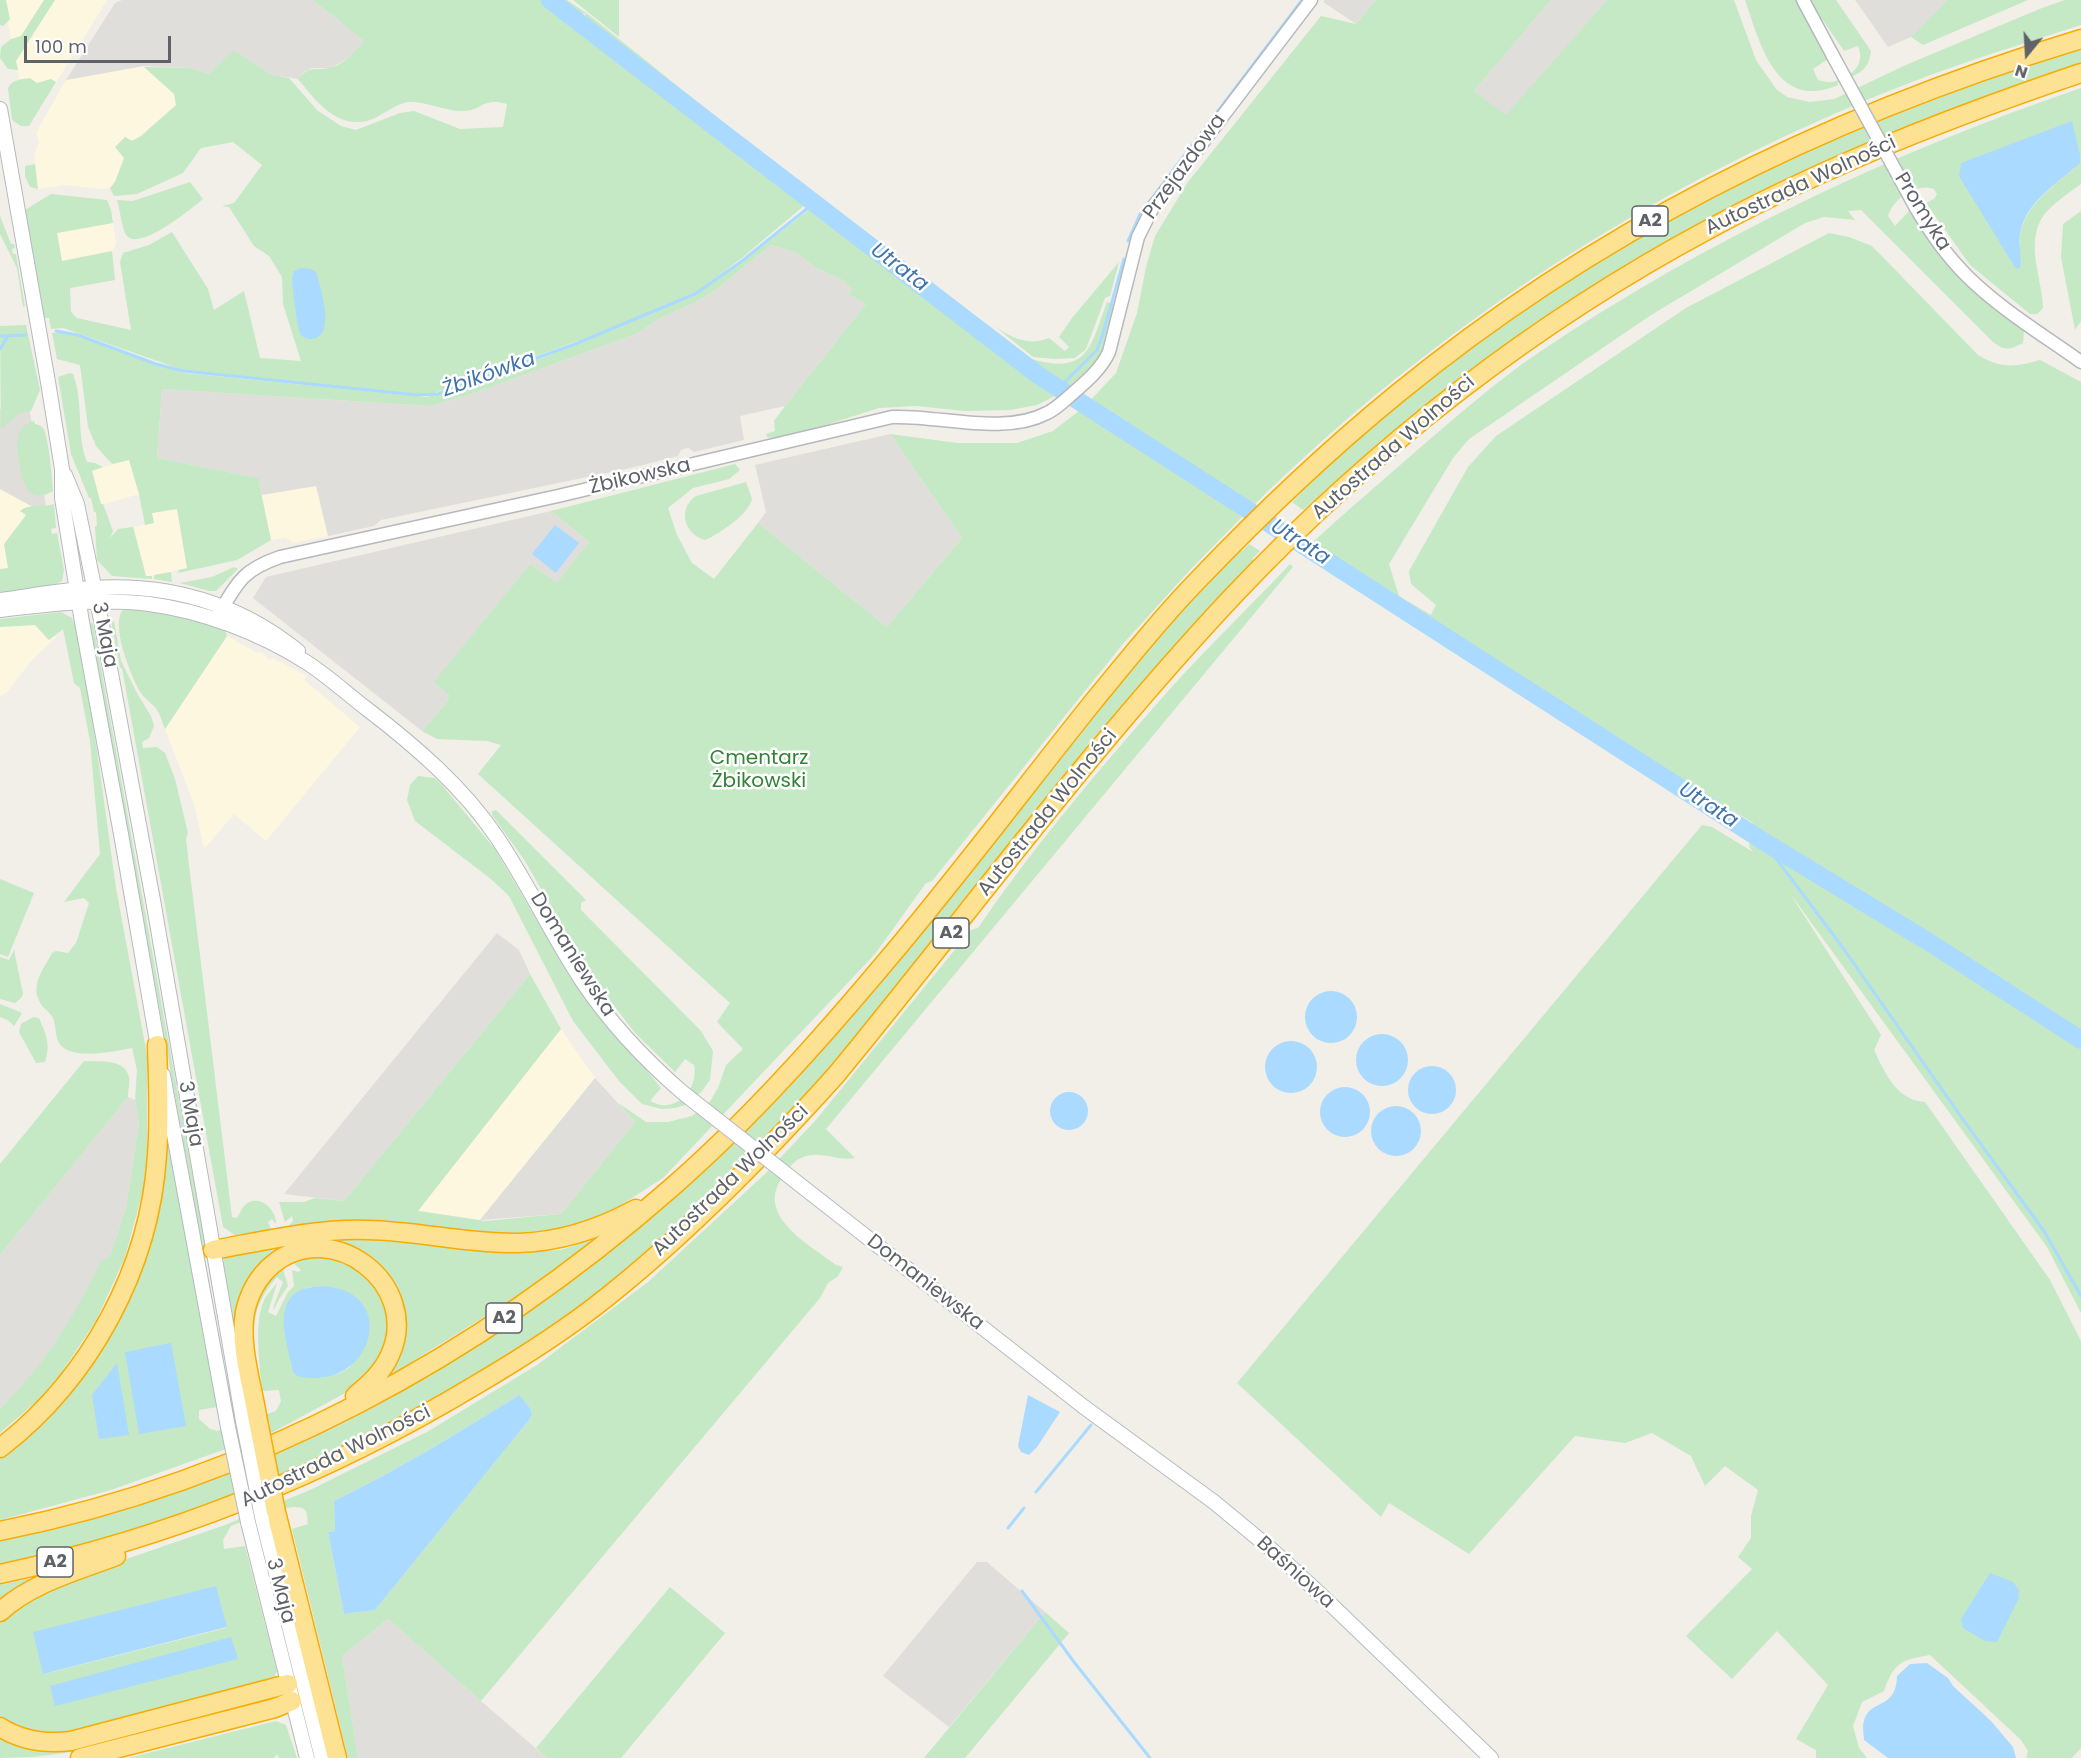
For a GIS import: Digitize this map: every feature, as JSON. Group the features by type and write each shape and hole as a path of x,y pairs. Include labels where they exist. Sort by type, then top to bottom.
{"highway":[{"name":"Autostrada Wolności","path":"0,1531 129,1499 207,1472 321,1424 423,1368 518,1309 605,1243 672,1188 709,1154 802,1058 895,951 1192,585 1276,502 1359,426 1453,351 1532,294 1651,220 1758,163 1855,118 1955,80 2081,39"},
{"name":"Autostrada Wolności","path":"0,1574 109,1547 194,1521 280,1486 365,1447 422,1417 499,1371 578,1319 608,1297 743,1175 836,1076 1139,701 1212,619 1277,552 1394,444 1509,353 1602,291 1700,234 1788,189 1870,152 1968,112 2081,73"},
{"path":"0,1448 54,1398 88,1354 114,1310 131,1270 145,1228 156,1172 157,1045"},
{"path":"213,1250 293,1236 348,1230 387,1231 484,1242 520,1243 564,1237 597,1227 634,1211 672,1188"},
{"path":"321,1424 375,1380 390,1355 396,1328 389,1293 373,1271 354,1257 326,1248 300,1250 283,1257 262,1275 245,1310 244,1330 250,1419 269,1514 337,1758"},
{"path":"0,1612 19,1596 68,1574 116,1557 194,1521"},
{"path":"0,1727 23,1738 39,1742 71,1741 295,1691"},
{"path":"80,1758 275,1708 295,1691"}],"main road":[{"name":"3 Maja","path":"0,114 5,161 62,469 62,498 157,1045 176,1136 228,1426 248,1522 295,1691 322,1758"},
{"name":"3 Maja","path":"62,469 77,504 98,603 153,900 213,1250 250,1419"},
{"name":"Domaniewska","path":"79,596 94,588 156,590 200,598 224,606 281,637 300,653 306,662"},
{"name":"Domaniewska","path":"79,596 98,603 171,607 216,620 269,642 306,662 408,741 425,756 495,834 581,979 601,1007 652,1065 682,1092 1084,1407"},
{"path":"0,600 79,596"},
{"path":"0,610 79,596"},
{"path":"200,1275 213,1250"},
{"name":"Baśniowa","path":"1084,1407 1214,1502 1272,1550 1491,1758"},
{"name":"3 Maja","path":"269,1514 307,1758"}],"street":[{"name":"Przejazdowa","path":"1083,385 1103,364 1109,352 1138,237 1148,214 1311,0"},
{"name":"Promyka","path":"1803,0 1930,231 1966,275 2010,312 2081,362"},
{"name":"Żbikowska","path":"216,620 239,580 249,570 280,556 558,496 892,417 916,416 984,423 1011,423 1048,413 1083,385"}],"shaded area":[{"path":"4,0 107,0 29,126 11,39"},
{"path":"122,0 313,0 364,41 351,56 331,68 312,68 298,79 272,75 237,52 232,52 209,74 190,68 144,66 66,80 115,3"},
{"path":"1325,0 1376,0 1356,24 1323,2"},
{"path":"1551,0 1607,0 1506,116 1474,91"},
{"path":"1855,0 1947,0 1911,37 1888,47"},
{"path":"144,66 174,94 176,105 141,136 115,147 124,158 115,182 110,188 65,185 38,189 34,155 39,142 36,133 66,80"},
{"path":"113,223 116,244 112,251 62,261 57,232"},
{"path":"771,245 797,253 816,268 841,279 852,289 848,294 866,304 785,406 740,416 744,440 694,452 689,448 684,449 678,456 635,467 381,520 374,526 328,536 316,486 262,495 257,478 157,458 162,389 430,406 474,393 636,334 662,317 713,292"},
{"path":"28,401 46,506 37,508 0,489 0,409"},
{"path":"890,434 962,538 887,627 758,523 766,512 755,465"},
{"path":"129,460 139,494 101,505 92,470"},
{"path":"316,485 328,536 292,543 284,538 271,540 262,495"},
{"path":"0,489 33,507 46,506 56,563 0,591"},
{"path":"177,509 187,568 146,577 134,527 153,523 151,513"},
{"path":"551,511 589,542 557,584 530,564 435,682 449,694 447,702 422,731 253,598 266,577"},
{"path":"35,625 48,640 54,635 56,637 31,661 7,692 0,696 0,627"},
{"path":"227,636 257,653 261,652 269,660 273,658 307,676 304,680 360,727 266,841 234,814 204,849 195,807 165,729"},
{"path":"497,933 519,950 530,974 344,1201 284,1194"},
{"path":"561,1029 595,1078 480,1220 417,1210"},
{"path":"595,1078 635,1122 561,1214 480,1220"},
{"path":"128,1097 135,1100 139,1123 126,1208 110,1256 68,1325 40,1365 0,1409 0,1255"},
{"path":"977,1562 987,1562 1045,1612 949,1727 883,1676"},
{"path":"388,1619 547,1758 358,1758 342,1656"}],"green space":[{"path":"0,0 6,0 10,19 3,26 0,25"},
{"path":"44,0 55,0 16,61 18,70 8,69 0,58 1,47 11,39 21,36"},
{"path":"313,0 541,0 806,204 697,292 605,331 432,394 420,395 183,370 63,328 51,329 49,318 44,318 25,210 51,194 107,200 113,223 57,233 62,261 112,251 115,280 70,288 71,312 77,318 131,330 120,262 123,253 149,245 172,232 208,289 214,310 244,291 260,358 301,361 283,304 282,277 269,256 254,246 229,207 222,206 234,203 262,165 233,142 201,148 183,173 137,194 114,196 110,188 115,182 124,158 115,147 125,137 132,141 141,136 176,105 174,94 144,67 190,68 209,74 231,52 237,52 272,75 289,78 317,110 341,126 356,130 400,113 414,111 460,129 503,127 507,104 499,102 487,103 463,111 408,102 370,120 358,122 347,121 328,112 298,79 309,70 329,68 340,64 364,41"},
{"path":"557,0 567,0 589,15 735,132 1032,359 1051,363 1077,360 1091,343 1107,302 1117,304 1106,342 1097,360 1068,387 1012,349 587,23 585,13 577,15"},
{"path":"573,0 619,0 619,37"},
{"name":"Cmentarz Żbikowski","path":"1376,0 1551,0 1474,91 1506,115 1607,0 1734,0 1756,60 1776,89 1787,97 1810,102 1834,99 1908,64 2065,0 2081,0 2081,25 1876,96 1766,145 1686,186 1608,231 1532,279 1459,330 1388,385 1319,444 1254,505 1241,497 1231,509 1242,517 1122,645 932,881 926,883 875,954 663,1178 598,1220 556,1232 518,1236 287,1228 293,1221 292,1216 285,1222 279,1202 304,1202 315,1198 344,1201 530,974 561,1029 418,1211 485,1221 561,1214 635,1122 618,1103 646,1122 668,1122 692,1116 709,1103 718,1088 726,1065 743,1049 717,1022 730,1003 478,774 501,745 487,741 437,739 422,731 447,702 449,695 434,682 530,564 557,583 589,542 551,511 735,464 740,470 729,479 693,488 668,508 677,535 692,563 714,579 758,523 887,627 962,538 890,434 957,443 1017,443 1053,431 1083,408 1116,373 1137,313 1155,236 1188,182 1321,16 1356,24"},
{"path":"1745,0 1796,0 1828,59 1813,69 1818,80 1833,82 1846,77 1855,69 1860,59 1858,46 1844,51 1809,0 1836,0 1871,51 1867,64 1856,75 1838,82 1838,85 1817,91 1799,89 1785,81 1774,69 1757,35"},
{"path":"1947,0 2028,0 1923,45 1911,37"},
{"path":"2081,44 2081,67 1671,244 1316,505 1312,502 1303,510 1292,502 1301,493 1297,490 1332,457 1465,348 1641,232 1857,124"},
{"path":"30,78 37,83 51,79 56,82 29,126 21,126 12,120 8,88 20,79"},
{"path":"2081,88 2081,184 2048,210 2036,232 2035,257 2043,308 2037,314 2030,314 1970,265 1926,203 1934,199 1937,194 1934,189 1920,188 1906,194 1895,204 1888,216 1895,226 1909,211 1949,266 1968,285 2024,331 2023,343 2008,348 1993,342 1861,210 1848,211 1855,220 1824,217 1805,223 1651,315 1469,439 1453,458 1389,564 1399,596 1431,615 1436,605 1411,584 1409,571 1468,467 1496,436 1686,308 1829,233 1849,237 1872,246 1978,355 1986,360 2008,365 2040,360 2081,382 2081,1313 2047,1247 1789,892 1881,1035 1874,1050 1887,1076 1906,1096 1925,1102 2050,1280 2081,1341 2081,1748 2072,1758 2026,1758 2028,1751 2021,1740 1930,1655 1900,1664 1891,1674 1884,1691 1862,1702 1853,1726 1859,1748 1867,1758 1816,1758 1816,1750 1796,1739 1828,1685 1777,1631 1732,1679 1686,1636 1752,1569 1738,1557 1751,1538 1751,1516 1758,1490 1725,1466 1705,1486 1691,1456 1652,1433 1625,1443 1575,1436 1469,1554 1389,1503 1381,1517 1237,1383 1702,825 1712,827 1753,852 1749,847 1753,823 1427,622 1312,543 1492,387 1541,351 1604,310 1735,236 1802,202 1871,170 2010,113","holes":["1961,163 2075,168 2042,197 2026,218 2021,231 2022,261"]},
{"path":"35,164 38,189 30,187 25,176 25,166"},
{"path":"190,182 203,199 154,234 134,239 127,236 122,225 117,200 133,201"},
{"path":"811,208 1002,354 1061,393 1037,405 1010,410 965,411 916,406 879,408 816,428 772,438 767,437 766,434 775,431 774,421 785,406 866,304 848,294 852,289 841,279 816,268 797,253 771,245 713,292 662,317 636,334 474,393 430,406 162,389 157,458 258,478 271,540 237,560 178,573 179,570 187,568 177,509 152,513 154,523 145,525 129,460 112,464 96,446 88,427 80,365 57,359 52,333 66,332 184,373 427,397 545,357 694,296 745,260"},
{"path":"2081,211 2081,321 2075,330 2061,257 2063,224"},
{"path":"0,216 11,244 14,244 15,248 12,249 13,254 16,254 25,306 23,307 17,268 0,234"},
{"path":"1119,262 1110,296 1105,298 1086,349 1075,358 1033,357 992,324 1005,333 1026,341 1041,341 1049,338 1065,351 1069,347 1059,337"},
{"path":"26,325 40,390 31,411 20,413 1,429 0,326"},
{"path":"73,374 76,385 82,441 87,462 103,467 92,471 101,504 103,504 113,531 110,538 118,529 133,527 146,576 152,576 152,579 112,576 97,560 96,512 94,512 91,498 89,498 71,454 58,377"},
{"path":"34,421 43,428 50,458 53,491 44,495 31,493 27,489 18,452 17,440 20,431"},
{"path":"746,482 752,499 740,517 705,540 692,532 688,527 685,514 690,501 696,496"},
{"path":"54,504 56,528 51,529 52,534 57,533 64,570 62,581 50,587 0,596 0,569 8,568 4,544 26,515 20,511 27,507"},
{"path":"1249,544 1260,551 1252,559 1257,563 794,1111 738,1171 620,1277 560,1321 450,1392 367,1439 207,1507 84,1546 0,1565 0,1540 117,1510 209,1481 299,1444 419,1382 555,1294 636,1229 702,1170 1143,651 1237,548 1242,551"},
{"path":"1290,564 1293,567 826,1129 855,1158 815,1155 801,1158 790,1166 776,1192 775,1205 780,1217 800,1239 836,1265 843,1267 838,1276 828,1283 820,1298 481,1701 388,1619 342,1656 358,1758 348,1758 292,1529 308,1524 307,1513 300,1507 291,1507 231,1526 223,1540 224,1549 245,1546 277,1671 272,1683 70,1735 33,1733 17,1727 0,1716 0,1619 31,1596 92,1571 225,1525 310,1490 427,1432 537,1365 648,1282 766,1173 815,1121 971,930 978,928 1063,815 1154,707","holes":["519,1395 530,1408 532,1414 529,1420 375,1610 344,1614 328,1532 335,1531 334,1501 405,1464","215,1586 226,1628 44,1674"]},
{"path":"234,567 238,569 216,591 180,583 212,577"},
{"path":"171,572 172,582 154,579 154,575"},
{"path":"126,607 171,611 224,627 227,636 165,729 157,709 139,690 126,660 119,623 121,613"},
{"path":"61,612 72,618 75,626 78,626 116,888 147,1055 145,1183 125,1257 96,1321 60,1375 38,1400 0,1433 0,1409 31,1375 57,1340 101,1261 110,1256 126,1208 139,1123 135,1100 137,1070 132,1048 92,1054 71,1051 63,1047 58,1041 53,1018 38,997 39,977 52,953 56,951 68,953 76,943 89,903 84,898 64,902 100,854 90,741 80,688 74,683 63,629 49,640 35,625 0,627 0,619"},
{"path":"111,621 114,621 121,661 151,716 154,726 149,738 142,742 143,748 157,747 165,753 175,779 188,833 186,839 232,1217 237,1218 250,1202 261,1202 270,1208 275,1218 276,1224 272,1219 268,1222 272,1231 236,1236 223,1227 122,668 120,668"},
{"path":"93,623 206,1250 205,1252 90,624"},
{"path":"418,776 434,778 441,784 495,849 570,977 661,1088 650,1101 659,1105 668,1105 683,1098 693,1084 694,1065 685,1059 675,1072 636,1034 593,979 525,861 492,815 492,811 496,810 586,900 581,903 581,910 701,1031 713,1051 710,1080 689,1104 662,1109 642,1104 619,1081 573,1021 509,896 491,879 415,821 407,800 410,785"},
{"path":"0,879 34,893 8,957 0,954"},
{"path":"14,950 23,994 15,1003 0,999 0,957 9,960"},
{"path":"0,1004 22,1013 14,1026 8,1020 0,1017"},
{"path":"33,1017 39,1018 46,1034 48,1050 45,1062 36,1063 19,1032 21,1024"},
{"path":"84,1061 110,1062 122,1067 129,1077 128,1097 0,1255 0,1164"},
{"path":"165,1116 217,1407 199,1410 199,1419 210,1429 218,1431 276,1411 281,1401 279,1390 262,1391 258,1331 261,1308 265,1298 277,1283 268,1312 276,1316 288,1292 294,1286 292,1270 298,1272 301,1270 292,1262 321,1256 358,1266 380,1291 389,1323 384,1354 351,1390 273,1432 111,1490 0,1520 0,1457 84,1375 108,1338 152,1239 160,1189","holes":["329,1287 351,1295 365,1309 350,1367 340,1373 321,1378 306,1288"]},
{"path":"357,1238 404,1240 455,1249 508,1252 561,1250 595,1238 521,1294 384,1379 403,1331 354,1250 267,1262 237,1345 222,1264 225,1257 296,1243"},
{"path":"282,1266 288,1286 273,1311 283,1282 277,1277 267,1289 256,1313 254,1336 258,1378 249,1338 250,1320 263,1283"},
{"path":"56,1573 0,1603 0,1585"},
{"path":"670,1587 725,1633 621,1758 547,1758 536,1748"},
{"path":"1045,1612 1069,1633 965,1758 924,1758"},
{"path":"274,1695 271,1700 264,1703 65,1753 0,1758 0,1735 12,1743"},
{"path":"276,1721 286,1725 297,1758 279,1758 277,1754 274,1758 128,1758"}],"water":[{"path":"2072,121 2080,163 2044,194 2028,212 2020,235 2020,268 2016,269 1959,176 1961,163"},
{"path":"301,268 316,272 325,310 324,330 320,336 312,339 305,338 301,334 296,314 292,277 294,271"},
{"path":"555,525 579,543 556,573 532,554"},
{"path":"1331,991 1341,993 1349,999 1355,1007 1357,1017 1355,1027 1349,1035 1341,1041 1331,1043 1321,1041 1313,1035 1307,1027 1305,1017 1307,1007 1313,999 1321,993"},
{"path":"1377,1034 1387,1034 1397,1038 1404,1045 1408,1060 1404,1075 1397,1082 1387,1086 1377,1086 1367,1082 1360,1075 1356,1065 1356,1055 1360,1045 1367,1038"},
{"path":"1291,1041 1301,1043 1309,1049 1315,1057 1317,1067 1315,1077 1309,1085 1301,1091 1291,1093 1281,1091 1273,1085 1267,1077 1265,1067 1267,1057 1273,1049 1281,1043"},
{"path":"1432,1066 1449,1073 1456,1090 1449,1107 1432,1114 1415,1107 1408,1090 1415,1073"},
{"path":"1340,1087 1350,1087 1363,1094 1370,1107 1370,1117 1363,1130 1350,1137 1340,1137 1331,1133 1324,1126 1320,1117 1320,1107 1324,1098 1331,1091"},
{"path":"1069,1092 1082,1098 1088,1111 1082,1124 1069,1130 1056,1124 1050,1111 1056,1098"},
{"path":"1396,1106 1405,1108 1416,1117 1421,1131 1419,1140 1410,1151 1396,1156 1387,1154 1376,1145 1371,1131 1373,1122 1382,1111"},
{"path":"322,1286 347,1292 363,1304 369,1321 368,1339 359,1356 344,1370 323,1377 297,1376 293,1372 284,1332 285,1311 294,1294 307,1288"},
{"path":"171,1343 186,1426 139,1434 125,1352"},
{"path":"117,1363 129,1435 99,1439 92,1395"},
{"path":"519,1395 530,1408 532,1414 529,1420 375,1610 344,1614 328,1532 335,1531 334,1501 405,1464"},
{"path":"1028,1395 1060,1412 1037,1447 1029,1455 1021,1452 1018,1446"},
{"path":"1990,1573 2013,1582 2019,1590 2018,1600 1997,1642 1985,1641 1963,1628 1961,1619"},
{"path":"216,1586 227,1627 43,1674 33,1632"},
{"path":"231,1637 238,1659 55,1706 50,1686"},
{"path":"1927,1663 1948,1678 1953,1686 1991,1721 2013,1747 2016,1758 1888,1758 1864,1740 1863,1723 1867,1714 1892,1695 1896,1687 1897,1676 1910,1664"}],"waterway":[{"name":"Utrata","path":"550,0 1038,375 1763,841 1932,944 2081,1040"},
{"path":"1128,241 1140,214 1302,0"},
{"name":"Żbikówka","path":"56,331 78,335 156,364 183,371 417,395 438,394 575,344 695,294 742,261 814,203"},
{"path":"1059,388 1097,350 1124,259"},
{"name":"Żbikówka","path":"0,336 26,335"},
{"path":"0,349 8,336"},
{"path":"1763,841 1843,948 2044,1231 2081,1296"},
{"path":"1036,1492 1091,1425"},
{"path":"1008,1528 1024,1508"},
{"path":"1022,1591 1074,1662 1150,1758"}]}
